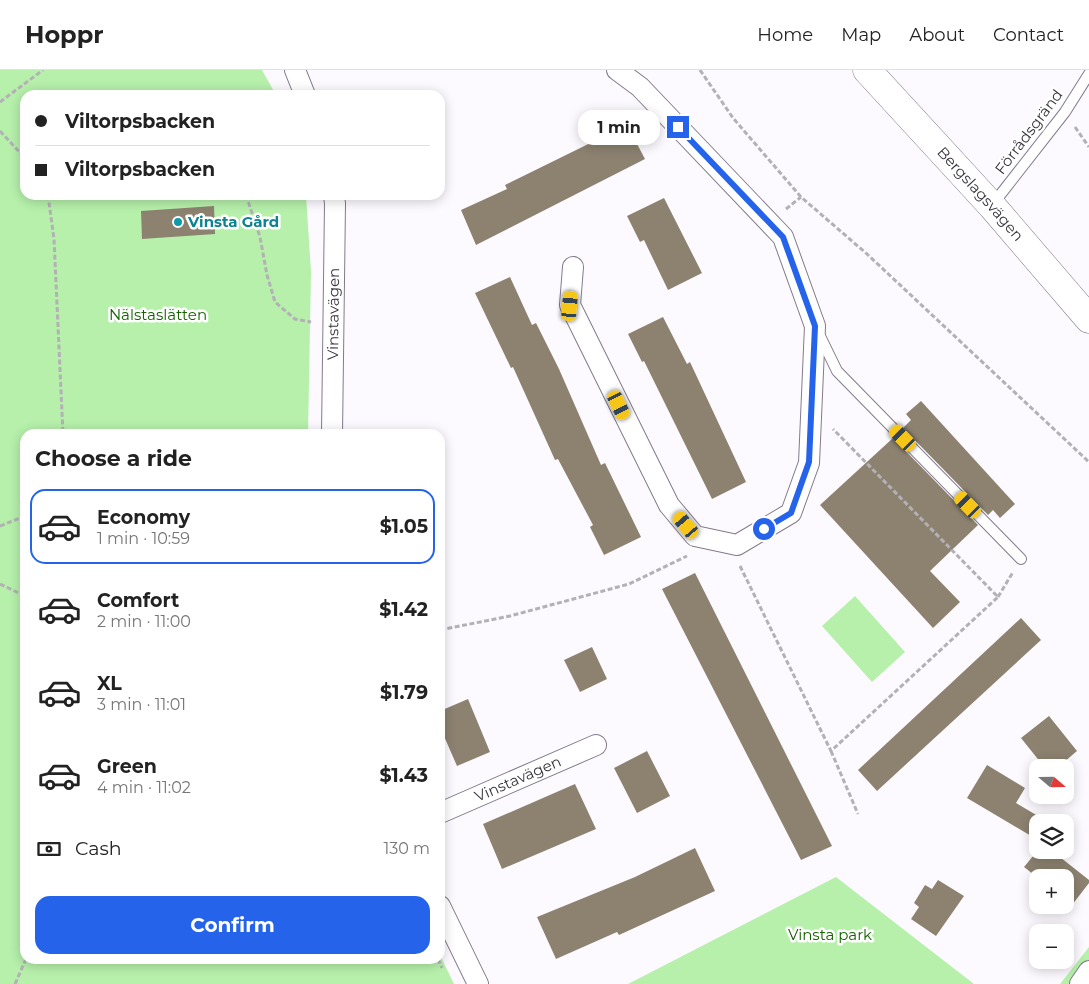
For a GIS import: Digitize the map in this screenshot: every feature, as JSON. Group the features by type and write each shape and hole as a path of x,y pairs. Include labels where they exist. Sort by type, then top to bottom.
{"main road":[{"name":"Bergslagsvägen","path":"867,70 992,206 1089,319"}],"street":[{"path":"295,70 303,90"},
{"path":"573,267 570,306 669,505 695,536 737,545 791,513 809,462 815,326 783,237 640,87 617,70"},
{"name":"Vinstavägen","path":"332,429 335,200"},
{"name":"Vinstavägen","path":"445,811 596,745"},
{"path":"445,916 478,984"},
{"path":"1080,984 1089,971"}],"lane":[{"name":"Förrådsgränd","path":"992,206 1065,112 1089,74"},
{"path":"815,326 837,371 1021,559"}],"path":[{"path":"0,102 43,70"},
{"path":"700,70 733,118 801,197 867,254 1089,462"},
{"path":"1065,112 1089,147"},
{"path":"0,131 20,153"},
{"path":"49,200 54,239 63,429"},
{"path":"246,200 260,237 267,275 275,302 295,319 334,325"},
{"path":"812,407 998,597"},
{"path":"0,526 20,518"},
{"path":"445,629 510,616 629,584 724,542 831,751 858,814"},
{"path":"831,751 998,597 1021,559"},
{"path":"0,584 20,594"},
{"path":"16,984 24,964"}],"green space":[{"name":"Nälstaslätten","path":"0,70 262,70 273,90 20,90 20,200 306,200 311,272 308,429 20,429 20,964 444,964 454,984 0,984"},
{"path":"855,596 905,652 872,682 822,626"},
{"name":"Vinsta park","path":"836,877 974,984 628,984"},
{"path":"1089,947 1089,984 1060,984 1072,969 1074,969 1074,966"}],"building":[{"path":"627,125 645,159 476,245 461,210 507,189 505,185"},
{"path":"664,198 702,273 668,290 644,240 640,242 627,216"},
{"name":"Vinsta Gård","path":"214,206 215,234 142,239 141,211"},
{"path":"510,277 532,325 536,323 559,369 601,465 605,463 641,537 604,555 590,527 593,525 558,459 555,460 513,367 511,368 475,293"},
{"path":"663,317 687,364 690,362 746,482 712,499 644,361 642,362 628,334"},
{"path":"921,401 1015,504 1000,518 993,510 988,515 903,428 911,420 906,414"},
{"path":"893,438 978,525 930,571 960,602 933,628 820,505"},
{"path":"695,573 832,846 801,860 662,589"},
{"path":"1021,618 1041,640 877,791 858,770"},
{"path":"592,647 607,679 580,692 564,660"},
{"path":"468,699 490,752 457,766 445,738 445,709"},
{"path":"1049,716 1077,751 1068,759 1038,759 1021,738"},
{"path":"647,751 670,796 637,813 614,768"},
{"path":"987,765 1025,788 1016,803 1035,814 1029,814 1029,835 967,798"},
{"path":"575,784 596,829 502,869 483,824"},
{"path":"695,848 715,891 619,935 617,932 556,959 537,917 635,877"},
{"path":"1031,859 1062,859 1089,880 1089,883 1074,902 1074,869 1029,869 1029,871 1024,867"},
{"path":"938,880 964,896 936,936 911,919 919,907 914,903 925,885 932,889"}],"place":[{"name":"Vinsta Gård","path":"178,222"}],"route":[{"path":"678,127 783,237 815,326 809,462 791,513 764,529"}]}
